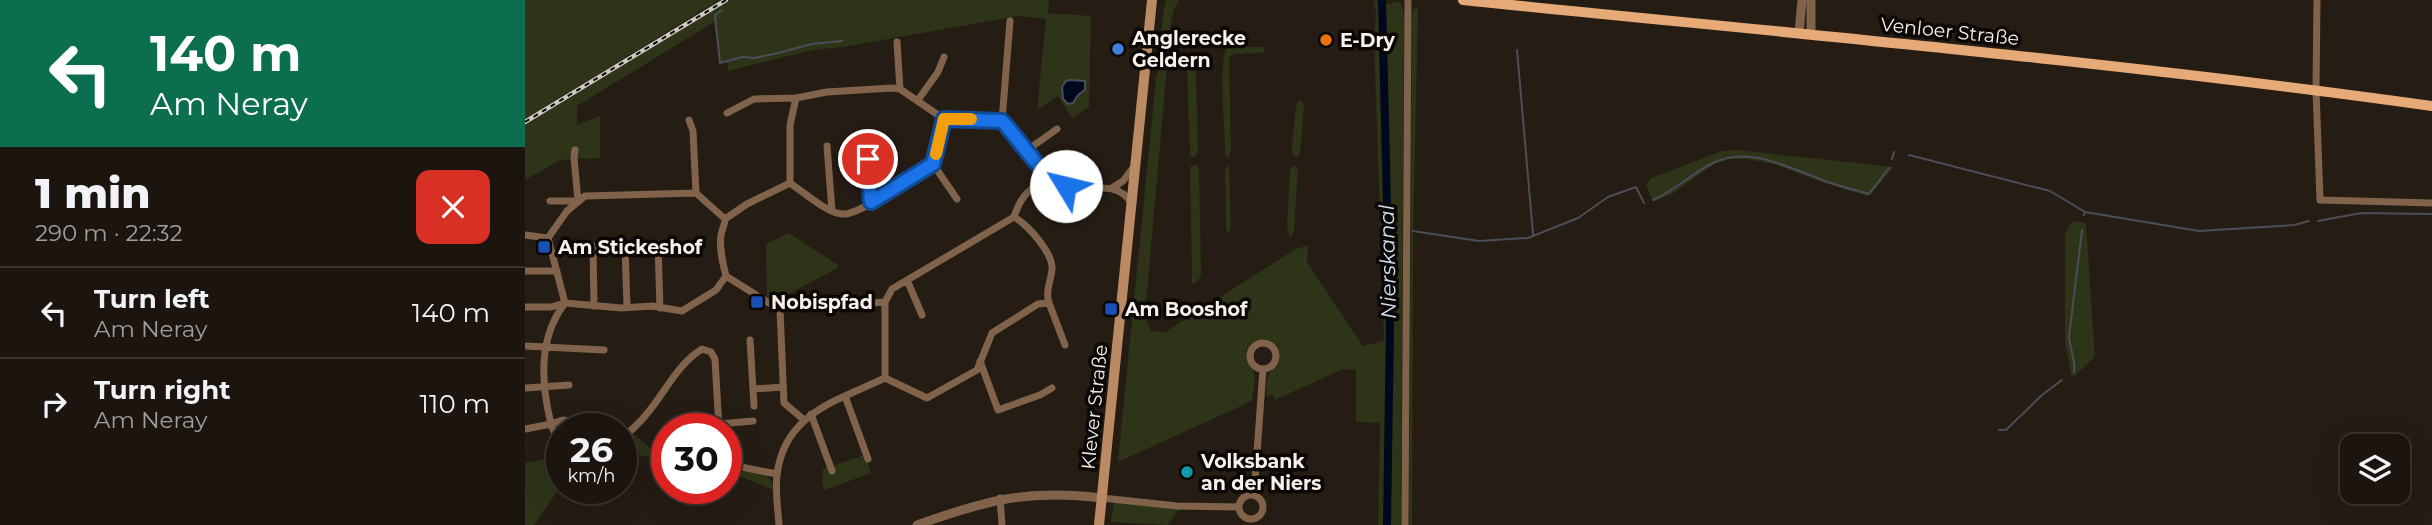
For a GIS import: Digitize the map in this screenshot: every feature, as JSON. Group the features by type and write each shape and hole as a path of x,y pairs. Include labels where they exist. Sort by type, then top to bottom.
{"main road":[{"name":"Klever Straße","path":"1099,525 1152,0"},
{"name":"Venloer Straße","path":"1463,0 1811,34 2316,90 2432,106"}],"street":[{"path":"1405,525 1408,0"},
{"path":"1798,33 1802,0"},
{"path":"1811,0 1811,34"},
{"path":"2317,0 2316,90 2320,200 2432,202"},
{"path":"1010,21 1002,121 1038,166 1056,181 1075,187 1111,188 1126,195 1132,206"},
{"path":"897,42 900,89"},
{"path":"918,100 938,72 944,57"},
{"path":"727,113 754,99 796,98 873,88 900,89 944,119 1002,121"},
{"path":"790,183 790,125 796,98"},
{"path":"790,183 832,211 843,215 858,211 933,164 944,119"},
{"path":"689,120 693,131 696,193"},
{"path":"1026,151 1057,129"},
{"path":"866,138 871,202"},
{"path":"827,146 832,211"},
{"path":"575,150 578,201"},
{"path":"1111,188 1123,181 1136,163"},
{"path":"933,164 957,199"},
{"path":"1035,187 1038,166"},
{"path":"885,378 885,302 892,289 1014,217 1018,205 1029,190 1056,181"},
{"path":"725,219 747,204 790,183"},
{"path":"548,238 567,211 585,197 696,193 725,219 725,228 721,234 726,276 780,310 784,403 803,419"},
{"path":"550,201 578,201"},
{"path":"1014,217 1037,236 1052,261 1047,296 1065,345"},
{"path":"525,235 548,238"},
{"path":"548,238 565,303"},
{"path":"658,244 660,308"},
{"path":"593,246 594,306"},
{"path":"625,246 627,306"},
{"path":"525,271 557,271"},
{"path":"525,307 551,307 565,303 682,311 716,290 726,276"},
{"path":"907,280 922,315"},
{"path":"842,305 885,302"},
{"path":"549,413 545,385 545,346 556,315 565,303"},
{"path":"779,525 777,474 786,444 803,419 885,378 927,398 977,370 992,333 1038,304 1049,303"},
{"path":"750,340 754,406"},
{"path":"525,346 604,350"},
{"path":"637,424 691,357 702,349 711,352 715,359 718,413"},
{"path":"980,361 998,410 1052,388"},
{"path":"1254,495 1263,369"},
{"path":"525,388 569,385"},
{"path":"753,389 783,387"},
{"path":"845,396 868,459"},
{"path":"811,414 832,471"},
{"path":"742,423 753,421"},
{"path":"525,429 546,425"},
{"path":"742,467 777,474"},
{"path":"917,525 1000,498 1038,494 1177,506 1239,507"},
{"path":"1254,495 1261,500 1263,508 1260,516 1252,522 1243,516 1239,507 1242,499 1254,495"},
{"path":"1000,498 1002,525"}],"green space":[{"path":"525,0 719,0 525,119"},
{"path":"730,0 1049,0 1048,13 1091,16 1089,107 1072,118 1058,96 1037,110 1046,19 1018,16 813,50 728,71 727,62 720,64 714,22 577,106 577,125 600,116 600,158 560,160 525,180 525,125"},
{"path":"1166,0 1179,0 1171,21 1145,315 1151,331 1165,332 1294,250 1308,245 1307,262 1363,346 1383,341 1384,336 1374,38 1376,13 1373,0 1392,5 1393,1 1401,3 1404,17 1401,525 1378,525 1380,423 1356,422 1356,370 1343,369 1275,400 1272,394 1266,397 1269,373 1277,364 1280,353 1272,342 1257,340 1247,349 1246,356 1255,376 1252,401 1118,462"},
{"path":"1418,7 1413,237 1412,525 1409,525 1412,16 1414,9"},
{"path":"1230,47 1264,47 1264,52 1234,54 1229,57 1231,150 1228,158 1225,154 1222,75 1225,50"},
{"path":"1191,66 1196,70 1198,151 1195,158 1190,156 1187,71"},
{"path":"1301,100 1304,105 1300,154 1296,158 1292,147 1296,106"},
{"path":"1737,150 1894,167 1867,196 1774,164 1730,159 1714,164 1672,194 1653,202 1646,185 1651,178 1722,151"},
{"path":"1196,165 1199,169 1201,276 1195,284 1192,283 1190,168"},
{"path":"1294,165 1298,169 1294,230 1292,236 1289,236 1287,225 1290,170"},
{"path":"1229,166 1231,228 1228,234 1225,171"},
{"path":"2076,221 2086,223 2095,357 2072,378 2065,342 2065,234 2070,224"},
{"path":"789,233 838,265 838,268 773,302 767,299 766,244"},
{"path":"637,437 651,449 651,458 637,454"},
{"path":"865,455 871,473 825,490 822,484 823,469"},
{"path":"546,459 546,504 549,504 534,525 525,525 525,463"},
{"path":"742,471 762,473 771,481 773,490 742,477"},
{"path":"1114,499 1185,506 1176,512 1168,525 1111,522"}],"water":[{"path":"1070,80 1085,81 1085,90 1073,103 1068,104 1063,99 1062,87"}],"waterway":[{"name":"Nierskanal","path":"1382,0 1390,325 1387,525"},
{"path":"722,10 715,15 720,63 742,57 755,58 812,44 842,41"},
{"path":"1517,50 1533,234"},
{"path":"1892,159 1894,152"},
{"path":"1909,155 2050,191 2085,212 2084,215"},
{"path":"1653,200 1713,163 1739,156 1766,160 1869,194 1889,168"},
{"path":"1413,231 1479,241 1528,238 1578,218 1608,197 1636,187 1644,203"},
{"path":"2085,212 2199,231 2294,225 2309,221"},
{"path":"2318,221 2361,213 2432,214"},
{"path":"2074,372 2069,337 2082,230"},
{"name":"Nierskanal","path":"1388,231 1394,231"},
{"path":"1999,430 2006,430 2042,395 2062,380"}],"railway":[{"path":"525,122 726,0"}],"slow traffic":[{"path":"936,154 944,119 971,119"}],"place":[{"name":"E-Dry","path":"1326,40"},
{"name":"Anglerecke Geldern","path":"1118,49"},
{"name":"Am Stickeshof","path":"544,247"},
{"name":"Nobispfad","path":"757,302"},
{"name":"Am Booshof","path":"1111,309"},
{"name":"Volksbank an der Niers","path":"1187,472"}],"route":[{"path":"868,159 871,202 933,164 944,119 1002,121 1038,166 1066,186"}]}
